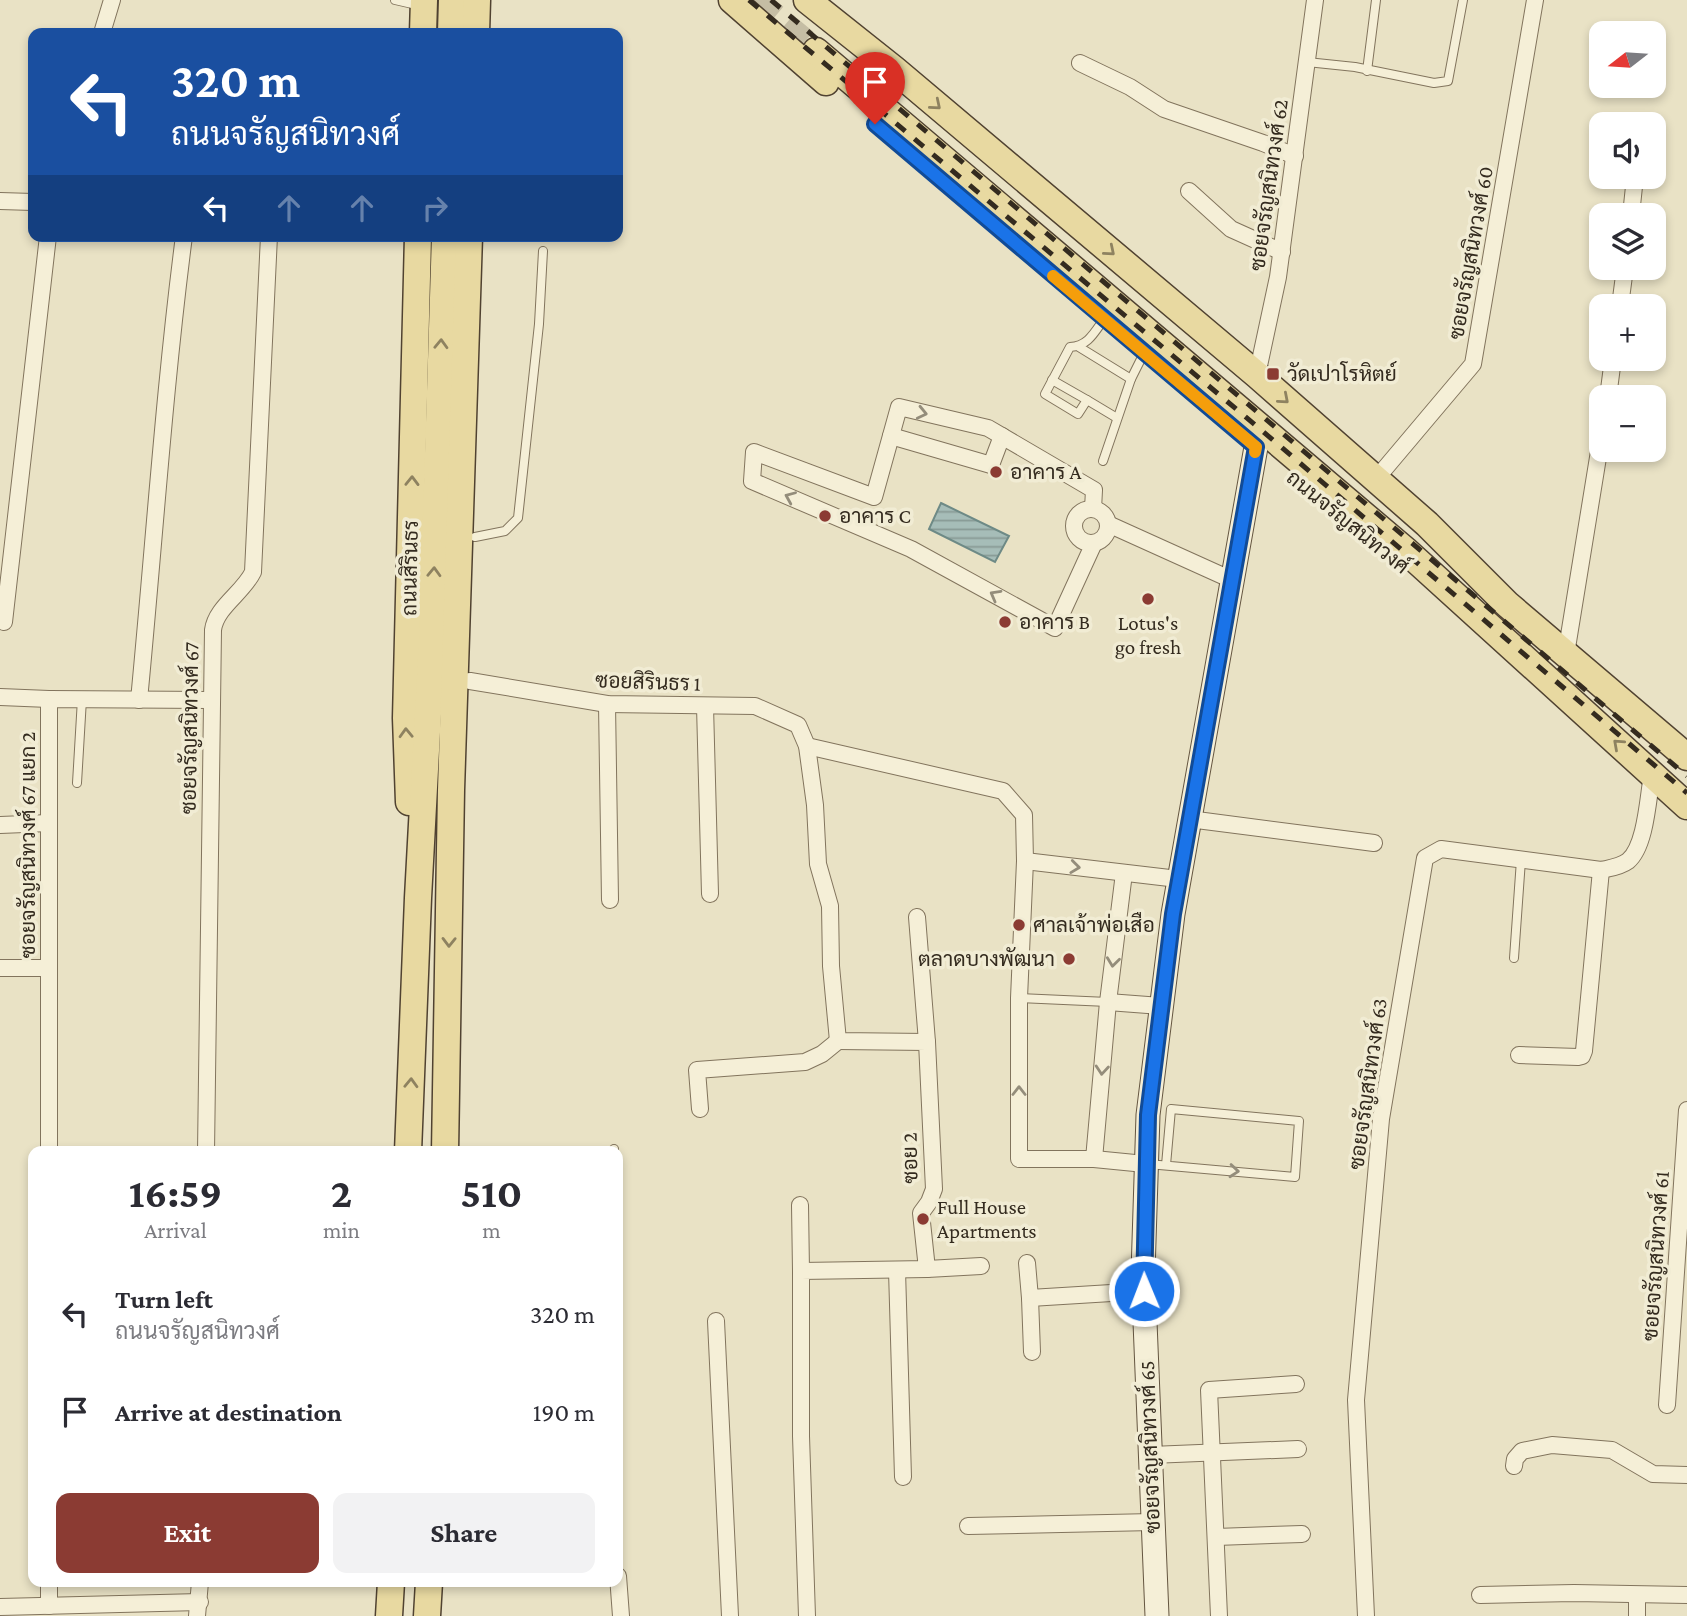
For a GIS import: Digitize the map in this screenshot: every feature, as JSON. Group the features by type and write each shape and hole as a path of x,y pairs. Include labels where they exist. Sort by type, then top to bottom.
{"main road":[{"path":"451,28 452,0"},
{"path":"476,28 477,0"},
{"path":"491,28 492,0"},
{"name":"ถนนจรัญสนิทวงศ์","path":"732,0 1144,353 1396,564 1489,628"},
{"path":"745,0 760,25"},
{"name":"ถนนจรัญสนิทวงศ์","path":"807,0 895,70 1257,375 1427,524 1507,604 1684,748"},
{"name":"ถนนจรัญสนิทวงศ์","path":"1507,604 1414,538 820,45 1405,550 1687,806"},
{"name":"ถนนสิรินธร","path":"418,242 406,718 408,785 418,898"},
{"name":"ถนนสิรินธร","path":"445,242 444,641 450,874 445,1146"},
{"name":"ถนนสิรินธร","path":"408,1146 418,898 444,641 469,242"},
{"name":"ถนนสิรินธร","path":"450,874 463,805 470,681 485,242"},
{"path":"390,1616 391,1587"},
{"path":"427,1616 429,1587"}],"street":[{"path":"104,28 112,0"},
{"name":"ซอยจรัญสนิทวงศ์ 62","path":"1257,375 1282,252 1315,0"},
{"name":"ซอยจรัญสนิทวงศ์ 60","path":"1376,479 1473,364 1535,0"},
{"path":"1080,63 1130,87 1164,109 1295,156"},
{"path":"1189,191 1231,229 1282,252"},
{"path":"0,201 28,202"},
{"path":"4,622 47,242"},
{"path":"139,699 161,475 170,343 183,242"},
{"name":"ซอยจรัญสนิทวงศ์ 67","path":"206,1146 214,620 249,581 253,572 269,242"},
{"path":"1093,509 1094,490 988,428 898,407 874,497 754,452 752,481 911,549 1055,628 1094,543 1106,534 1108,524 1103,514 1093,509 1078,516 1075,527 1079,537 1094,543"},
{"path":"891,436 991,465 1002,436"},
{"name":"ซอยจรัญสนิทวงศ์ 65","path":"1157,1616 1144,1291 1160,1107 1161,1006 1178,879 1256,447"},
{"path":"1566,654 1597,462"},
{"path":"1108,524 1232,580"},
{"name":"ซอยสิรินธร 1","path":"470,681 607,704 755,706 798,725 807,746"},
{"path":"0,697 211,700"},
{"name":"ซอยจรัญสนิทวงศ์ 67 แยก 2","path":"49,699 49,1146"},
{"path":"607,704 610,901"},
{"path":"705,706 710,894"},
{"path":"838,1041 831,966 830,906 818,864 815,805 807,746 1003,792 1024,815 1025,861 1019,998 1020,1159 1094,1160 1155,1165"},
{"path":"1519,1055 1582,1056 1601,870 1620,866 1630,860 1639,846 1652,775"},
{"path":"1189,819 1374,843"},
{"path":"0,825 49,823"},
{"name":"ซอยจรัญสนิทวงศ์ 63","path":"1366,1616 1356,1400 1381,1119 1425,858 1441,849 1601,870"},
{"path":"1025,861 1178,879"},
{"path":"1094,1160 1108,1002 1124,873"},
{"name":"ซอย 2","path":"917,917 927,1042 934,1189 921,1213 928,1269"},
{"path":"0,968 49,968"},
{"path":"1108,1002 1161,1006"},
{"path":"700,1109 697,1070 806,1062 838,1041 927,1042"},
{"name":"ซอยจรัญสนิทวงศ์ 61","path":"1667,1405 1687,1110"},
{"path":"800,1205 801,1449 807,1616"},
{"path":"1027,1263 1032,1352"},
{"path":"801,1271 981,1266"},
{"path":"897,1270 903,1477"},
{"path":"1030,1298 1144,1291"},
{"path":"716,1321 730,1616"},
{"path":"1219,1616 1209,1390 1296,1384"},
{"path":"1514,1465 1515,1458 1522,1451 1552,1445 1612,1450 1653,1474 1687,1475"},
{"path":"1151,1455 1298,1449"},
{"path":"968,1525 1153,1522"},
{"path":"1216,1537 1302,1534"},
{"path":"49,1587 49,1606"},
{"path":"0,1607 198,1609 200,1587"},
{"path":"619,1587 621,1616"},
{"path":"1637,1594 1637,1616"},
{"path":"1480,1595 1687,1595"}],"lane":[{"path":"395,0 420,21"},
{"path":"1367,71 1376,0"},
{"path":"1307,62 1355,67 1434,83 1448,81 1463,0"},
{"path":"475,537 505,531 518,518 539,324 543,251"},
{"path":"1087,400 1078,414 1045,394 1069,347 1087,343 1104,319"},
{"path":"1079,346 1131,379"},
{"path":"1103,461 1131,379 1144,353"},
{"path":"1052,380 1117,418"},
{"path":"78,783 82,699"},
{"path":"1514,958 1521,860"},
{"path":"1019,998 1108,1002"},
{"path":"1155,1165 1295,1177 1299,1121 1160,1107"}],"water":[{"path":"941,503 1009,536 995,562 929,529"}],"tunnel":[{"path":"755,0 816,51"}],"railway":[{"path":"749,0 1260,429 1687,793"},
{"path":"771,0 1687,776"}],"slow traffic":[{"path":"1053,276 1256,447 1255,452"}],"place":[{"name":"วัดเปาโรหิตย์","path":"1273,374"},
{"name":"อาคาร A","path":"996,472"},
{"name":"อาคาร C","path":"825,516"},
{"name":"Lotus's go fresh","path":"1148,599"},
{"name":"อาคาร B","path":"1005,622"},
{"name":"ศาลเจ้าพ่อเสือ","path":"1019,925"},
{"name":"ตลาดบางพัฒนา","path":"1069,959"},
{"name":"Full House Apartments","path":"923,1219"}],"route":[{"path":"875,124 1256,447 1173,914 1148,1115 1144,1291"}]}
